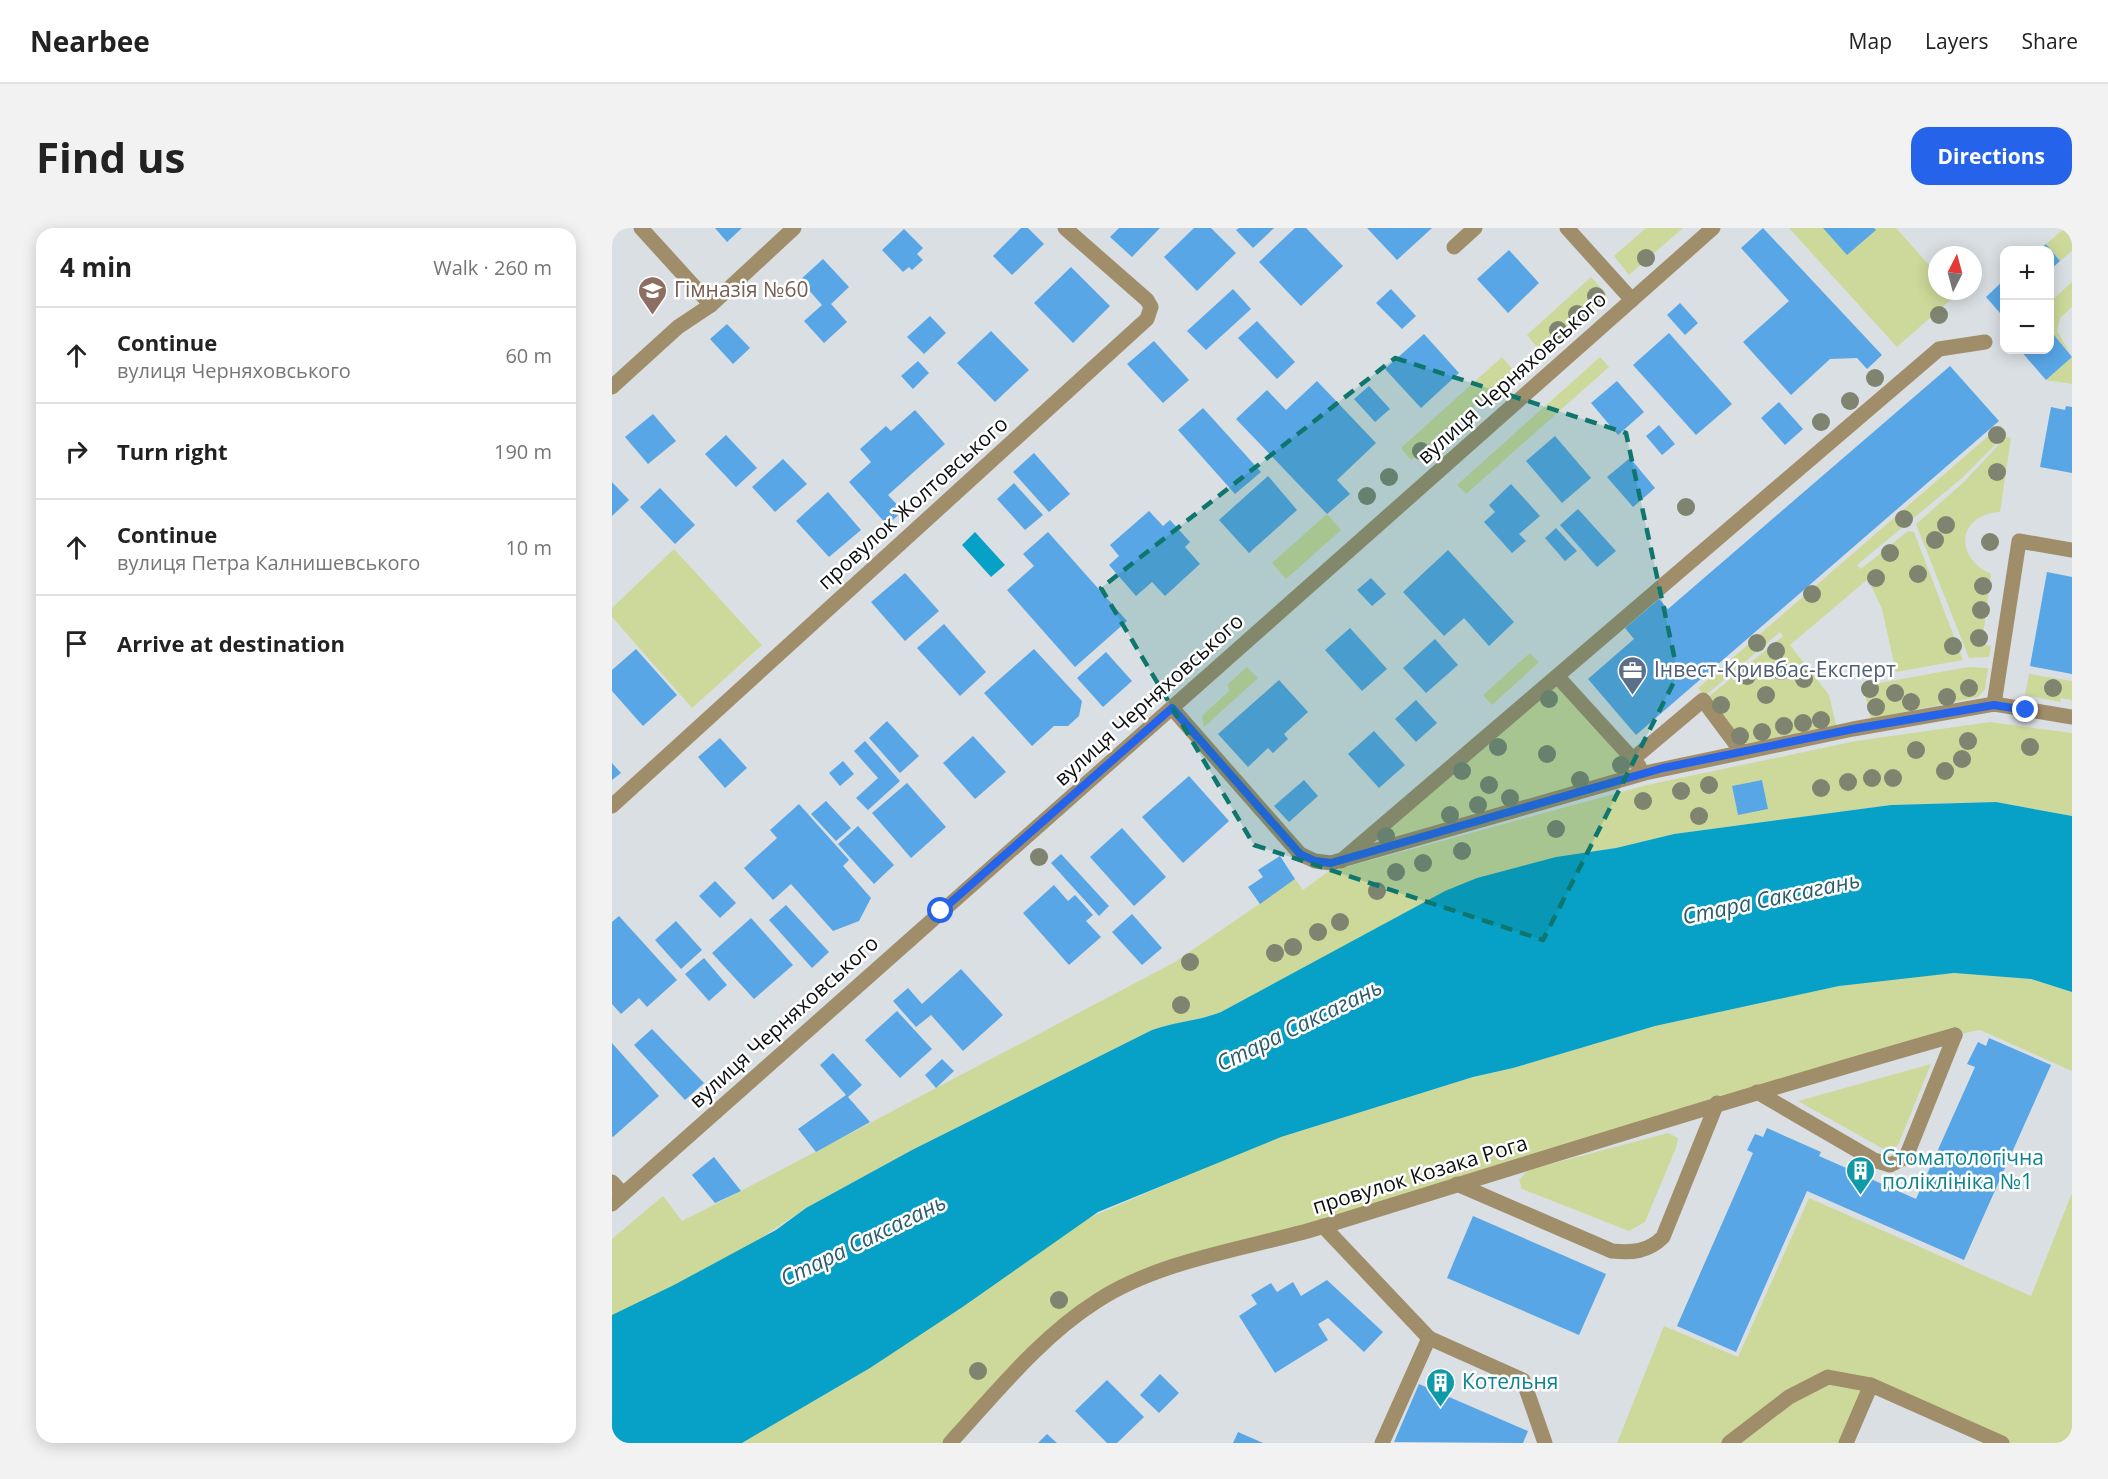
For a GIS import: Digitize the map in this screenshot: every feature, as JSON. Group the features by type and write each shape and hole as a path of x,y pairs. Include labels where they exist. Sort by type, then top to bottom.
{"street":[{"path":"641,228 711,304"},
{"path":"612,387 678,327 711,304 794,228"},
{"name":"провулок Жолтовського","path":"612,806 1147,319 1151,307 1147,300 1065,228"},
{"path":"1454,247 1476,228"},
{"path":"1567,228 1632,300"},
{"name":"вулиця Черняховського","path":"617,1199 1713,228"},
{"path":"1338,862 1556,675 1558,677 1940,349 1985,342"},
{"path":"1994,705 2019,541 2072,550"},
{"path":"1558,677 1645,772"},
{"path":"1633,759 1703,700 1741,751"},
{"path":"1172,708 1300,854 1315,861 1338,862 1645,772 1741,751 1994,705 2072,717"},
{"name":"провулок Козака Рога","path":"950,1443 1035,1350 1098,1300 1142,1278 1192,1261 1323,1226 1717,1103 1955,1035 1906,1157 1890,1165 1874,1160 1757,1092"},
{"path":"1457,1185 1611,1251 1631,1253 1653,1247 1663,1237 1717,1103"},
{"path":"612,1182 617,1199"},
{"path":"1323,1226 1429,1338 1523,1380 1545,1443"},
{"path":"1382,1443 1429,1338"},
{"path":"1729,1443 1789,1397 1828,1377 1872,1385 2002,1443"},
{"path":"1846,1443 1872,1385"}],"highlighted area":[{"path":"1395,358 1626,433 1678,674 1543,940 1254,845 1101,588"}],"green space":[{"path":"1646,228 1683,228 1629,275 1614,256"},
{"path":"1789,228 1896,228 1928,264 1928,300 1950,300 1897,347"},
{"path":"2065,228 2072,228 2072,251 2060,261 2054,254 2054,246 2046,244"},
{"path":"1591,277 1607,295 1541,352 1527,335"},
{"path":"2072,282 2072,307 2060,318 2057,331 2072,356 2054,335 2054,298"},
{"path":"1502,357 1515,372 1411,460 1401,448"},
{"path":"1600,357 1609,367 1466,494 1457,485"},
{"path":"2072,357 2072,384 2046,380"},
{"path":"2001,425 2003,432 2000,440 1962,478 1857,565 1861,569 1908,531 1914,532 1963,660 1896,672 1882,609 1868,579 1790,645 1829,695 1836,725 1742,745 1707,698 1783,636 1780,632 1705,696 1698,688"},
{"path":"2006,437 2011,438 2000,512 1976,520 1969,528 1966,537 1966,547 1970,557 1991,574 1982,644 1991,646 1989,657 1969,658 1916,524 1964,482"},
{"path":"1327,514 1341,530 1286,579 1272,563"},
{"path":"674,549 762,645 692,708 612,617 612,608"},
{"path":"1530,653 1539,662 1492,705 1483,695"},
{"path":"1247,667 1258,678 1204,727 1202,716 1229,691 1228,684"},
{"path":"1968,667 1988,668 1985,689 1978,697 1871,719 1863,686"},
{"path":"2029,674 2072,681 2072,703 2071,700 2061,698 2060,702 2025,695"},
{"path":"1555,681 1637,770 1381,841 1379,836"},
{"path":"1990,722 2072,733 2072,816 1996,802 1891,805 1673,834 1616,848 1556,857 1544,865 1418,907 1221,1012 1152,1030 912,1150 806,1208 612,1337 612,1239 663,1196 682,1221 1175,962 1295,879 1303,890 1328,872 1647,785 1856,741","holes":["1762,780 1768,809 1738,814 1732,786"]},
{"path":"1845,972 1922,976 1954,973 2031,979 2072,992 2072,1071 1980,1030 1955,1035 1260,1244 1098,1300 950,1443 742,1443 870,1368 1082,1221 1234,1155 1272,1127 1281,1137 1473,1077 1513,1068 1655,1026 1838,986"},
{"path":"1931,1064 1898,1145 1887,1151 1798,1101"},
{"path":"1668,1133 1678,1138 1676,1148 1645,1222 1629,1231 1522,1189 1519,1180 1528,1170"},
{"path":"2072,1193 2072,1443 2002,1443 1872,1385 1846,1443 1617,1443 1664,1326 1738,1357 1809,1198 2031,1296"}],"water":[{"path":"975,532 1005,565 991,577 962,545"},
{"name":"Стара Саксагань","path":"1996,802 2072,816 2072,992 2031,979 1954,973 1839,986 1655,1026 1513,1068 1473,1077 1281,1137 1098,1212 964,1306 870,1368 742,1443 612,1443 612,1315 674,1285 776,1230 806,1208 912,1150 1152,1030 1221,1012 1445,891 1477,878 1556,857 1616,848 1674,834 1891,805"}],"building":[{"path":"715,228 742,228 727,242"},
{"path":"1021,228 1028,228 1044,244 1012,275 993,256"},
{"path":"1119,228 1160,228 1132,257 1110,237"},
{"path":"1194,228 1211,228 1236,253 1197,291 1164,257"},
{"path":"1239,228 1274,228 1253,248 1236,230"},
{"path":"1295,228 1306,228 1343,266 1301,306 1259,262"},
{"path":"1367,228 1432,228 1397,260"},
{"path":"1763,228 1882,355 1867,369 1857,358 1830,359 1791,395 1743,342 1789,301 1741,248"},
{"path":"1823,228 1874,228 1876,230 1847,255"},
{"path":"904,229 923,248 917,254 923,260 912,270 909,267 903,272 882,250"},
{"path":"1509,250 1539,283 1508,313 1477,279"},
{"path":"2054,254 2060,261 2054,266"},
{"path":"823,259 849,287 831,304 847,322 824,343 804,321 822,305 800,280"},
{"path":"1071,267 1110,306 1073,343 1034,303"},
{"path":"2000,284 2000,313 1986,297"},
{"path":"1233,289 1251,309 1206,350 1187,331"},
{"path":"1391,289 1416,316 1402,329 1376,303"},
{"path":"1680,303 1698,323 1685,335 1667,315"},
{"path":"930,316 946,333 924,354 907,337"},
{"path":"1257,321 1295,362 1277,379 1238,338"},
{"path":"727,324 750,348 733,364 710,339"},
{"path":"991,331 1029,370 995,402 957,363"},
{"path":"1669,333 1732,404 1696,435 1633,365"},
{"path":"1424,334 1459,373 1421,408 1385,369"},
{"path":"2054,335 2072,357 2046,380 2023,354 2054,354"},
{"path":"1154,341 1189,380 1163,403 1127,364"},
{"path":"918,361 929,373 913,389 901,376"},
{"path":"1950,366 1999,421 1636,735 1588,679 1634,639 1625,628 1659,599 1668,609"},
{"path":"1317,381 1376,443 1337,480 1350,494 1327,514 1236,419 1267,390 1286,410"},
{"path":"1617,381 1644,412 1618,435 1591,403"},
{"path":"1369,386 1390,409 1375,422 1354,399"},
{"path":"1779,402 1803,429 1785,445 1761,418"},
{"path":"2066,406 2072,407 2072,473 2040,467 2051,407 2065,410"},
{"path":"1203,408 1261,472 1235,494 1178,430"},
{"path":"915,410 945,444 888,495 903,511 887,525 849,482 871,462 860,449 886,426 891,431"},
{"path":"653,414 676,441 648,464 625,437"},
{"path":"1659,425 1675,444 1662,455 1646,436"},
{"path":"726,435 757,468 736,487 705,454"},
{"path":"1555,436 1591,478 1562,503 1526,461"},
{"path":"1034,453 1070,494 1049,512 1013,472"},
{"path":"1630,458 1655,488 1633,507 1607,477"},
{"path":"783,459 807,484 775,512 752,487"},
{"path":"1268,476 1297,510 1249,553 1219,520"},
{"path":"612,482 629,500 612,516"},
{"path":"1014,483 1043,515 1025,530 997,499"},
{"path":"1511,484 1540,516 1519,534 1526,541 1512,553 1484,522 1495,512 1489,505"},
{"path":"660,488 695,525 675,544 640,507"},
{"path":"828,492 861,530 829,557 796,521"},
{"path":"1578,509 1616,551 1597,567 1560,525"},
{"path":"1149,511 1163,526 1170,520 1190,542 1185,547 1200,564 1165,596 1152,582 1136,596 1109,565 1119,556 1110,545"},
{"path":"1556,528 1577,551 1565,561 1545,538"},
{"path":"1048,532 1127,621 1075,667 1007,590 1034,566 1023,554"},
{"path":"1448,550 1514,622 1489,646 1464,618 1444,636 1403,592"},
{"path":"2047,572 2072,577 2072,674 2030,666"},
{"path":"905,573 939,611 905,641 871,602"},
{"path":"1371,578 1386,594 1372,606 1357,590"},
{"path":"944,624 986,672 960,696 917,648"},
{"path":"1350,628 1387,669 1362,691 1325,650"},
{"path":"1435,639 1458,665 1426,693 1403,668"},
{"path":"636,649 677,695 643,726 612,691 612,670"},
{"path":"1034,649 1082,701 1079,716 1068,726 1054,726 1032,746 984,693"},
{"path":"1106,652 1132,681 1103,707 1077,678"},
{"path":"1279,680 1308,712 1284,734 1288,739 1273,753 1268,748 1248,767 1218,734"},
{"path":"1416,700 1437,723 1416,742 1395,719"},
{"path":"887,721 919,756 900,773 869,738"},
{"path":"1374,731 1405,765 1379,788 1348,754"},
{"path":"973,736 1006,772 975,799 943,763"},
{"path":"720,738 747,768 725,788 698,757"},
{"path":"865,741 900,781 868,810 856,798 878,778 854,751"},
{"path":"843,761 854,774 840,786 829,773"},
{"path":"612,763 621,773 612,780"},
{"path":"1189,776 1229,821 1183,863 1142,817"},
{"path":"1304,780 1318,796 1289,822 1274,806"},
{"path":"1762,780 1768,809 1738,815 1732,786"},
{"path":"907,783 946,827 911,858 872,813"},
{"path":"826,801 851,828 836,841 811,814"},
{"path":"799,804 849,860 843,866 871,898 859,921 833,931 791,884 773,900 744,868 777,838 770,830"},
{"path":"858,826 894,865 874,884 838,844"},
{"path":"1122,828 1166,877 1134,906 1090,857"},
{"path":"1061,854 1109,906 1099,916 1051,863"},
{"path":"1280,856 1295,879 1260,904 1248,887 1263,877 1258,870"},
{"path":"715,881 736,903 720,918 699,896"},
{"path":"1054,885 1068,901 1075,895 1093,915 1086,921 1101,937 1069,965 1023,913"},
{"path":"786,905 829,952 812,968 769,920"},
{"path":"1132,914 1162,948 1142,965 1112,932"},
{"path":"619,916 677,980 647,1007 639,998 621,1014 612,1004 612,922"},
{"path":"751,918 793,965 754,999 712,953"},
{"path":"676,921 702,950 681,969 655,940"},
{"path":"704,958 727,985 709,1001 685,974"},
{"path":"961,969 1003,1015 963,1051 931,1015 916,1027 893,1001 908,988 922,1004"},
{"path":"897,1011 932,1049 900,1078 865,1040"},
{"path":"652,1029 704,1083 685,1100 634,1045"},
{"name":"Стоматологічна поліклініка №1","path":"1989,1038 2051,1065 1964,1260 1807,1191 1736,1352 1677,1326 1753,1153 1747,1150 1755,1134 1763,1137 1767,1128 1821,1152 1819,1156 1916,1199 1975,1067 1967,1064 1978,1042 1986,1046"},
{"path":"612,1043 659,1096 613,1137 612,1136"},
{"path":"833,1053 862,1085 848,1097 870,1122 816,1152 798,1129 846,1095 820,1065"},
{"path":"942,1059 954,1071 936,1088 925,1075"},
{"path":"714,1157 741,1191 715,1203 692,1175"},
{"path":"1473,1216 1606,1274 1579,1335 1447,1278"},
{"path":"1327,1280 1383,1332 1364,1352 1328,1318 1318,1324 1328,1340 1275,1373 1239,1316 1257,1304 1251,1295 1271,1283 1277,1292 1293,1282 1301,1296"},
{"path":"1160,1374 1179,1393 1159,1413 1140,1395"},
{"path":"1107,1380 1144,1417 1117,1443 1107,1443 1075,1411"},
{"name":"Котельня","path":"1419,1384 1528,1431 1523,1443 1394,1442"},
{"path":"1238,1432 1263,1443 1233,1443"},
{"path":"1047,1434 1057,1443 1038,1443"}],"place":[{"name":"Гімназія №60","path":"653,316"},
{"name":"Інвест-Кривбас-Експерт","path":"1633,696"},
{"name":"Стоматологічна поліклініка №1","path":"1861,1196"},
{"name":"Котельня","path":"1441,1408"}],"route":[{"path":"941,911 1172,708 1300,854 1315,861 1331,863 1663,768 1853,729 1994,705 2026,710"}]}
